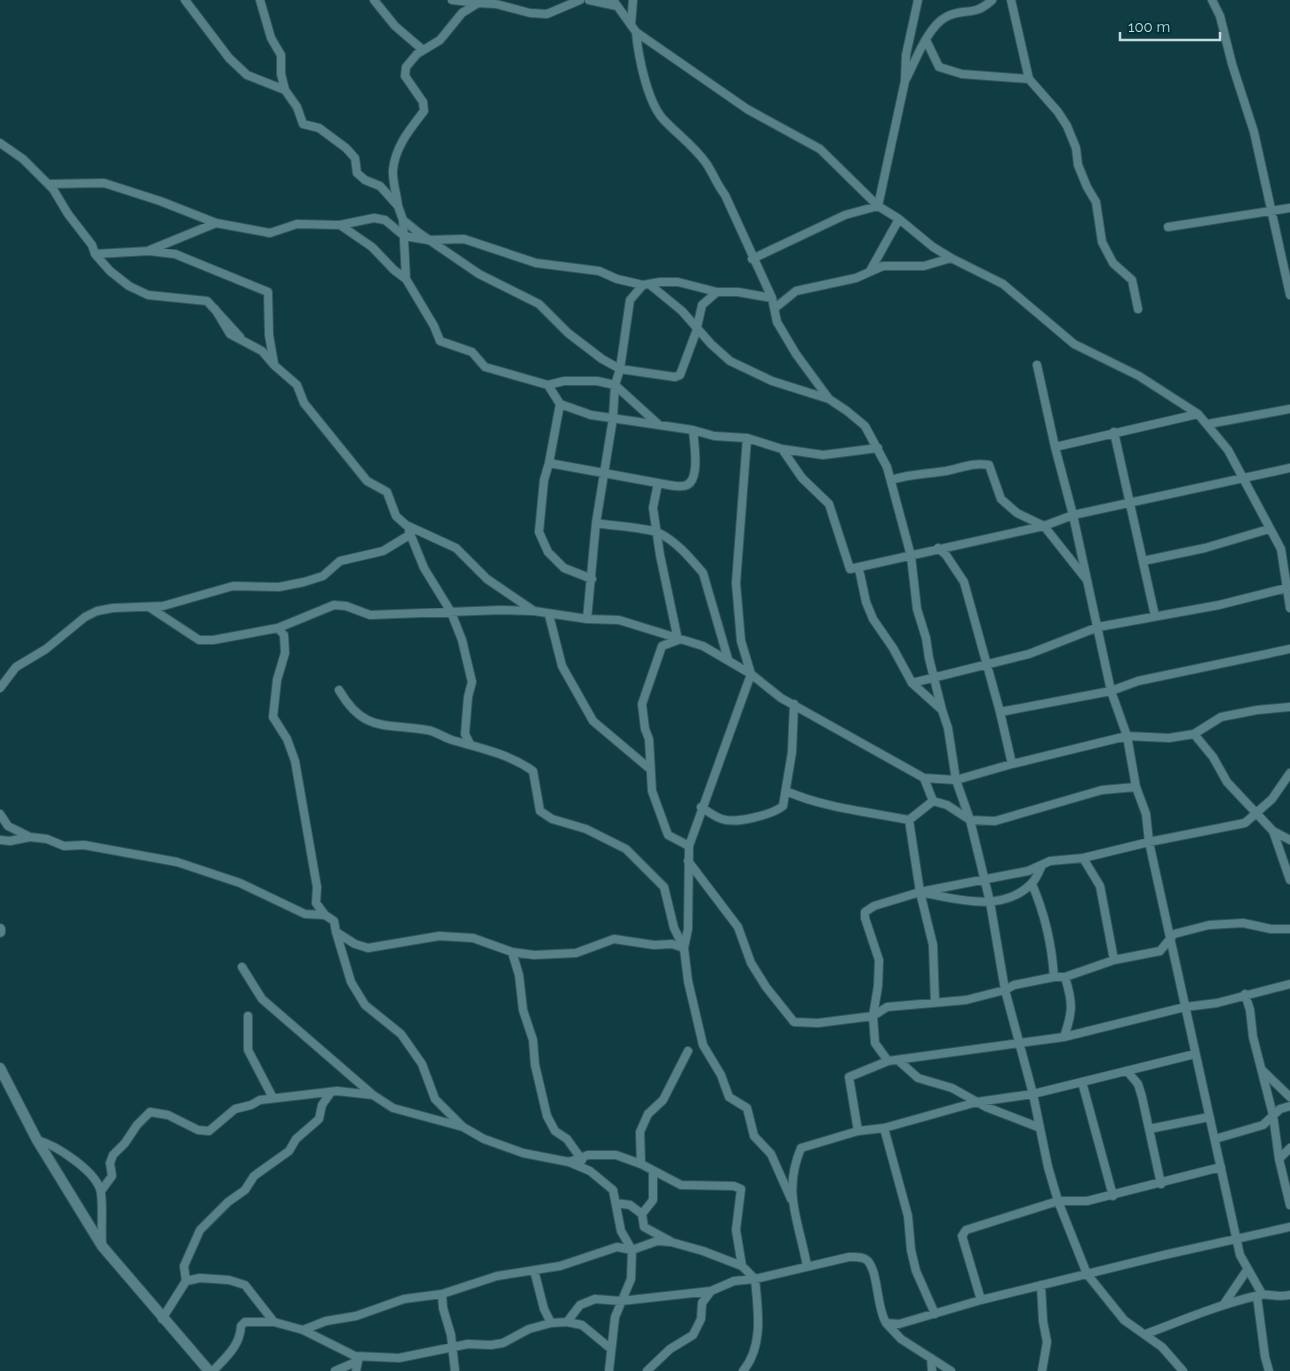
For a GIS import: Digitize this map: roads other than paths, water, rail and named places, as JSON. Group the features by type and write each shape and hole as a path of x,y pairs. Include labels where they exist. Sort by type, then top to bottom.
{"main road":[{"path":"0,1068 37,1140 102,1246 162,1319 209,1371"}],"street":[{"path":"186,0 229,58 247,74 285,90"},
{"path":"260,0 270,38 280,55 281,74 285,90 296,106 303,124 319,128 346,148 355,158 357,173 365,180 380,186 398,206"},
{"path":"374,0 395,26 423,50"},
{"path":"452,0 547,14 560,4 580,0"},
{"path":"588,0 615,3 634,29 746,109 820,149 878,206 900,219 933,247 1003,284 1074,344 1139,376 1198,414 1228,450 1281,549 1290,608"},
{"path":"633,0 634,29 640,62 650,94 662,118 690,144 707,164 714,180 725,196 752,259 772,298 777,322 796,354 829,399"},
{"path":"878,206 905,81 906,55 918,0"},
{"path":"905,81 926,40 945,17 981,10 992,0"},
{"path":"1011,0 1029,79 1058,112 1067,126 1076,148 1078,165 1087,187 1096,202 1102,242 1113,263 1132,280 1138,309"},
{"path":"1212,0 1220,16 1232,64 1254,132 1273,211 1290,295"},
{"path":"406,279 403,220 398,206 393,171 404,136 424,112 423,102 405,76 406,67 423,50 440,40 462,13 478,3"},
{"path":"926,40 940,67 962,74 1029,79"},
{"path":"0,143 23,160 49,184 68,214 92,245 95,254 123,281 148,295 207,301 240,337 262,351 274,365 297,385 304,403 367,481 387,492 396,516 406,525 456,548 487,579 534,611"},
{"path":"49,184 104,183 160,201 216,223 270,233 297,224 340,225 374,218 385,220 404,236 428,240 464,239 536,263 599,271 617,279 646,284 678,282 717,292 738,292 772,298"},
{"path":"752,259 845,214 878,206"},
{"path":"1168,227 1290,208"},
{"path":"870,271 900,219"},
{"path":"403,220 428,240 479,274 539,304 575,338 602,359 620,369 675,377 680,375 697,329 702,305 717,292"},
{"path":"149,251 216,223"},
{"path":"340,225 372,247 394,270 406,279 434,326 440,341 472,352 485,367 548,386 564,381 597,381 615,385 660,426"},
{"path":"95,254 149,251 175,254 268,292 269,335 274,365"},
{"path":"775,308 796,291 856,278 883,266 924,266 951,258"},
{"path":"646,284 682,311 697,329 730,361 772,380 829,399 865,426 878,448 891,480 911,556 917,609 948,728 956,780 970,820 990,902 1005,990 1033,1094 1038,1127 1058,1200 1087,1274 1124,1320 1162,1347 1183,1371"},
{"path":"587,619 596,523 613,418 615,385 620,369 630,300 646,284"},
{"path":"1037,365 1073,515 1111,691 1127,736 1136,787 1146,814 1149,842 1236,1239 1242,1262 1260,1295 1269,1371"},
{"path":"548,386 560,404 591,415 693,430 714,436 747,438 782,449 823,455 878,448"},
{"path":"560,404 544,480 540,532 548,552 564,568 592,579"},
{"path":"1208,424 1290,409"},
{"path":"1055,446 1198,414"},
{"path":"549,463 683,487 691,483 695,476 693,430"},
{"path":"1114,432 1155,616"},
{"path":"747,438 736,583 741,640 751,674 701,808 689,846 688,929 684,948 688,981 703,1045 721,1075 729,1097 746,1108 754,1136 771,1154 791,1199 807,1266"},
{"path":"782,449 802,478 829,504 850,569 859,569 938,548 1044,526 1073,515 1290,468"},
{"path":"891,480 910,474 945,471 978,463 989,465 1001,499 1017,513 1044,526 1088,582"},
{"path":"658,483 653,508 678,640"},
{"path":"596,523 657,532 674,542 703,573 728,659"},
{"path":"406,525 424,568 451,612 462,640 472,682 468,697 465,734 470,744"},
{"path":"1143,561 1205,548 1269,529"},
{"path":"0,688 16,667 62,638 85,617 97,611 113,608 163,606 232,586 279,587 304,582 323,576 340,561 383,551 410,534"},
{"path":"938,548 946,555 964,582 988,665 1012,764"},
{"path":"859,569 866,602 873,619 912,683 942,710"},
{"path":"912,683 1029,654 1098,627 1219,605 1288,588"},
{"path":"149,607 198,640 213,640 278,628 334,605 346,606 370,615 534,611 549,615 619,620 678,640 703,646 751,674 780,698 794,704 924,778 956,780 1012,764 1127,736 1169,738 1194,734 1221,717 1257,710 1290,707"},
{"path":"549,615 562,666 593,720 650,769"},
{"path":"278,628 284,635 285,652 277,680 274,717 287,739 295,761 317,887 316,903 325,915 334,921 351,982 364,1005 400,1034 422,1064 435,1099 463,1127"},
{"path":"678,640 662,646 642,704 649,739 652,791 668,834 689,846"},
{"path":"1000,712 1111,691 1138,681 1290,649"},
{"path":"339,690 348,707 368,722 429,730 450,739 517,760 533,771 540,811 552,819 586,829 626,849 664,887 674,928 684,948"},
{"path":"701,808 723,820 745,819 776,812 783,806 792,752 794,704"},
{"path":"1194,734 1213,757 1226,782 1258,813 1273,831 1290,880"},
{"path":"888,1061 875,1042 872,1016 878,986 879,960 865,918 865,912 874,906 920,892 1028,871 1050,861 1083,858 1149,842 1244,823 1258,813 1272,799 1290,774"},
{"path":"924,778 933,801"},
{"path":"933,801 948,805 970,820 994,821 1102,790 1136,787"},
{"path":"786,791 800,797 832,805 909,820 933,801"},
{"path":"0,814 8,826 30,837"},
{"path":"909,820 920,892 933,945 935,1002"},
{"path":"1273,831 1290,840"},
{"path":"0,840 10,841 30,837 47,839 64,846 84,845 177,862 240,883 305,914 325,915"},
{"path":"1083,858 1100,886 1114,960"},
{"path":"688,861 738,927 751,963 766,987 794,1022 818,1023 872,1016 887,1007 966,1000 1005,990 1014,985 1054,977 1065,977 1114,960 1160,951 1174,934 1209,925 1243,923 1271,929 1290,929"},
{"path":"920,892 958,900 990,902 1018,895 1032,884 1042,865"},
{"path":"1032,884 1045,926 1053,962 1054,977"},
{"path":"336,932 355,944 368,948 439,936 462,936 493,944 512,952 534,956 576,953 614,939 654,945 672,944 684,948"},
{"path":"512,952 519,975 523,1010 532,1040 535,1066 547,1116 556,1131 567,1139 590,1171 613,1190 621,1231 632,1250 632,1279 615,1316 609,1371"},
{"path":"242,968 262,1000 372,1095 393,1108 463,1127 484,1138 523,1153 569,1162 590,1171"},
{"path":"1064,1037 1072,1015 1072,1003 1065,977"},
{"path":"858,1131 849,1077 888,1061 1064,1037 1185,1007 1217,1003 1245,994 1290,984"},
{"path":"1245,994 1250,1010 1253,1037 1273,1115 1279,1159 1290,1205"},
{"path":"248,1016 248,1050 273,1098"},
{"path":"640,1164 640,1132 648,1114 663,1100 688,1051"},
{"path":"791,1199 794,1164 800,1148 858,1131 884,1128 977,1102 1033,1094 1195,1054"},
{"path":"898,1061 918,1078 952,1088 977,1102 1038,1127"},
{"path":"1262,1070 1290,1097"},
{"path":"1127,1071 1138,1084 1161,1184"},
{"path":"1082,1082 1113,1196"},
{"path":"101,1191 112,1176 110,1163 113,1155 125,1143 137,1124 150,1112 168,1115 198,1130 209,1131 235,1109 273,1098 331,1092 372,1095"},
{"path":"162,1319 186,1281 184,1266 200,1230 228,1202 245,1190 254,1176 289,1151 296,1138 319,1119 322,1104 331,1092"},
{"path":"1215,1139 1263,1125 1280,1109 1290,1106"},
{"path":"1149,1129 1209,1117"},
{"path":"884,1128 908,1216 911,1250 916,1271 935,1314"},
{"path":"37,1140 50,1143 89,1173 101,1191 102,1246"},
{"path":"1279,1159 1290,1148"},
{"path":"569,1162 588,1155 616,1155 640,1164 681,1185 734,1186 741,1189 736,1230 742,1266"},
{"path":"981,1300 962,1236 966,1230 1058,1200 1087,1201 1113,1196 1221,1168"},
{"path":"642,1214 653,1200 653,1171"},
{"path":"616,1203 630,1205 642,1214 644,1227 671,1242"},
{"path":"886,1323 899,1324 981,1300 1290,1226"},
{"path":"303,1330 326,1320 356,1316 404,1299 442,1294 497,1276 560,1266 617,1247 632,1250 657,1241 671,1242 703,1251 742,1266 755,1279 758,1320 756,1341 750,1362 743,1371"},
{"path":"567,1322 580,1305 595,1299 621,1301 711,1291 734,1281 755,1279 849,1257 860,1257 868,1261 872,1270 880,1314 886,1323 901,1339 952,1371"},
{"path":"534,1270 544,1309 551,1323"},
{"path":"1224,1304 1247,1270"},
{"path":"186,1281 200,1278 229,1280 245,1285 274,1322"},
{"path":"1041,1285 1043,1321 1047,1342 1042,1371"},
{"path":"647,1371 670,1349 694,1335 701,1319 702,1303 711,1291"},
{"path":"442,1294 443,1308 451,1335 455,1371"},
{"path":"1146,1334 1224,1304 1260,1295 1278,1298 1290,1296"},
{"path":"213,1371 236,1346 241,1326 245,1322 274,1322 303,1330 356,1358 399,1358 452,1346 503,1343 529,1329 551,1323 567,1322 582,1325 611,1349"},
{"path":"336,1371 356,1358"},
{"path":"356,1358 356,1371"},
{"path":"931,1358 932,1371"}]}
